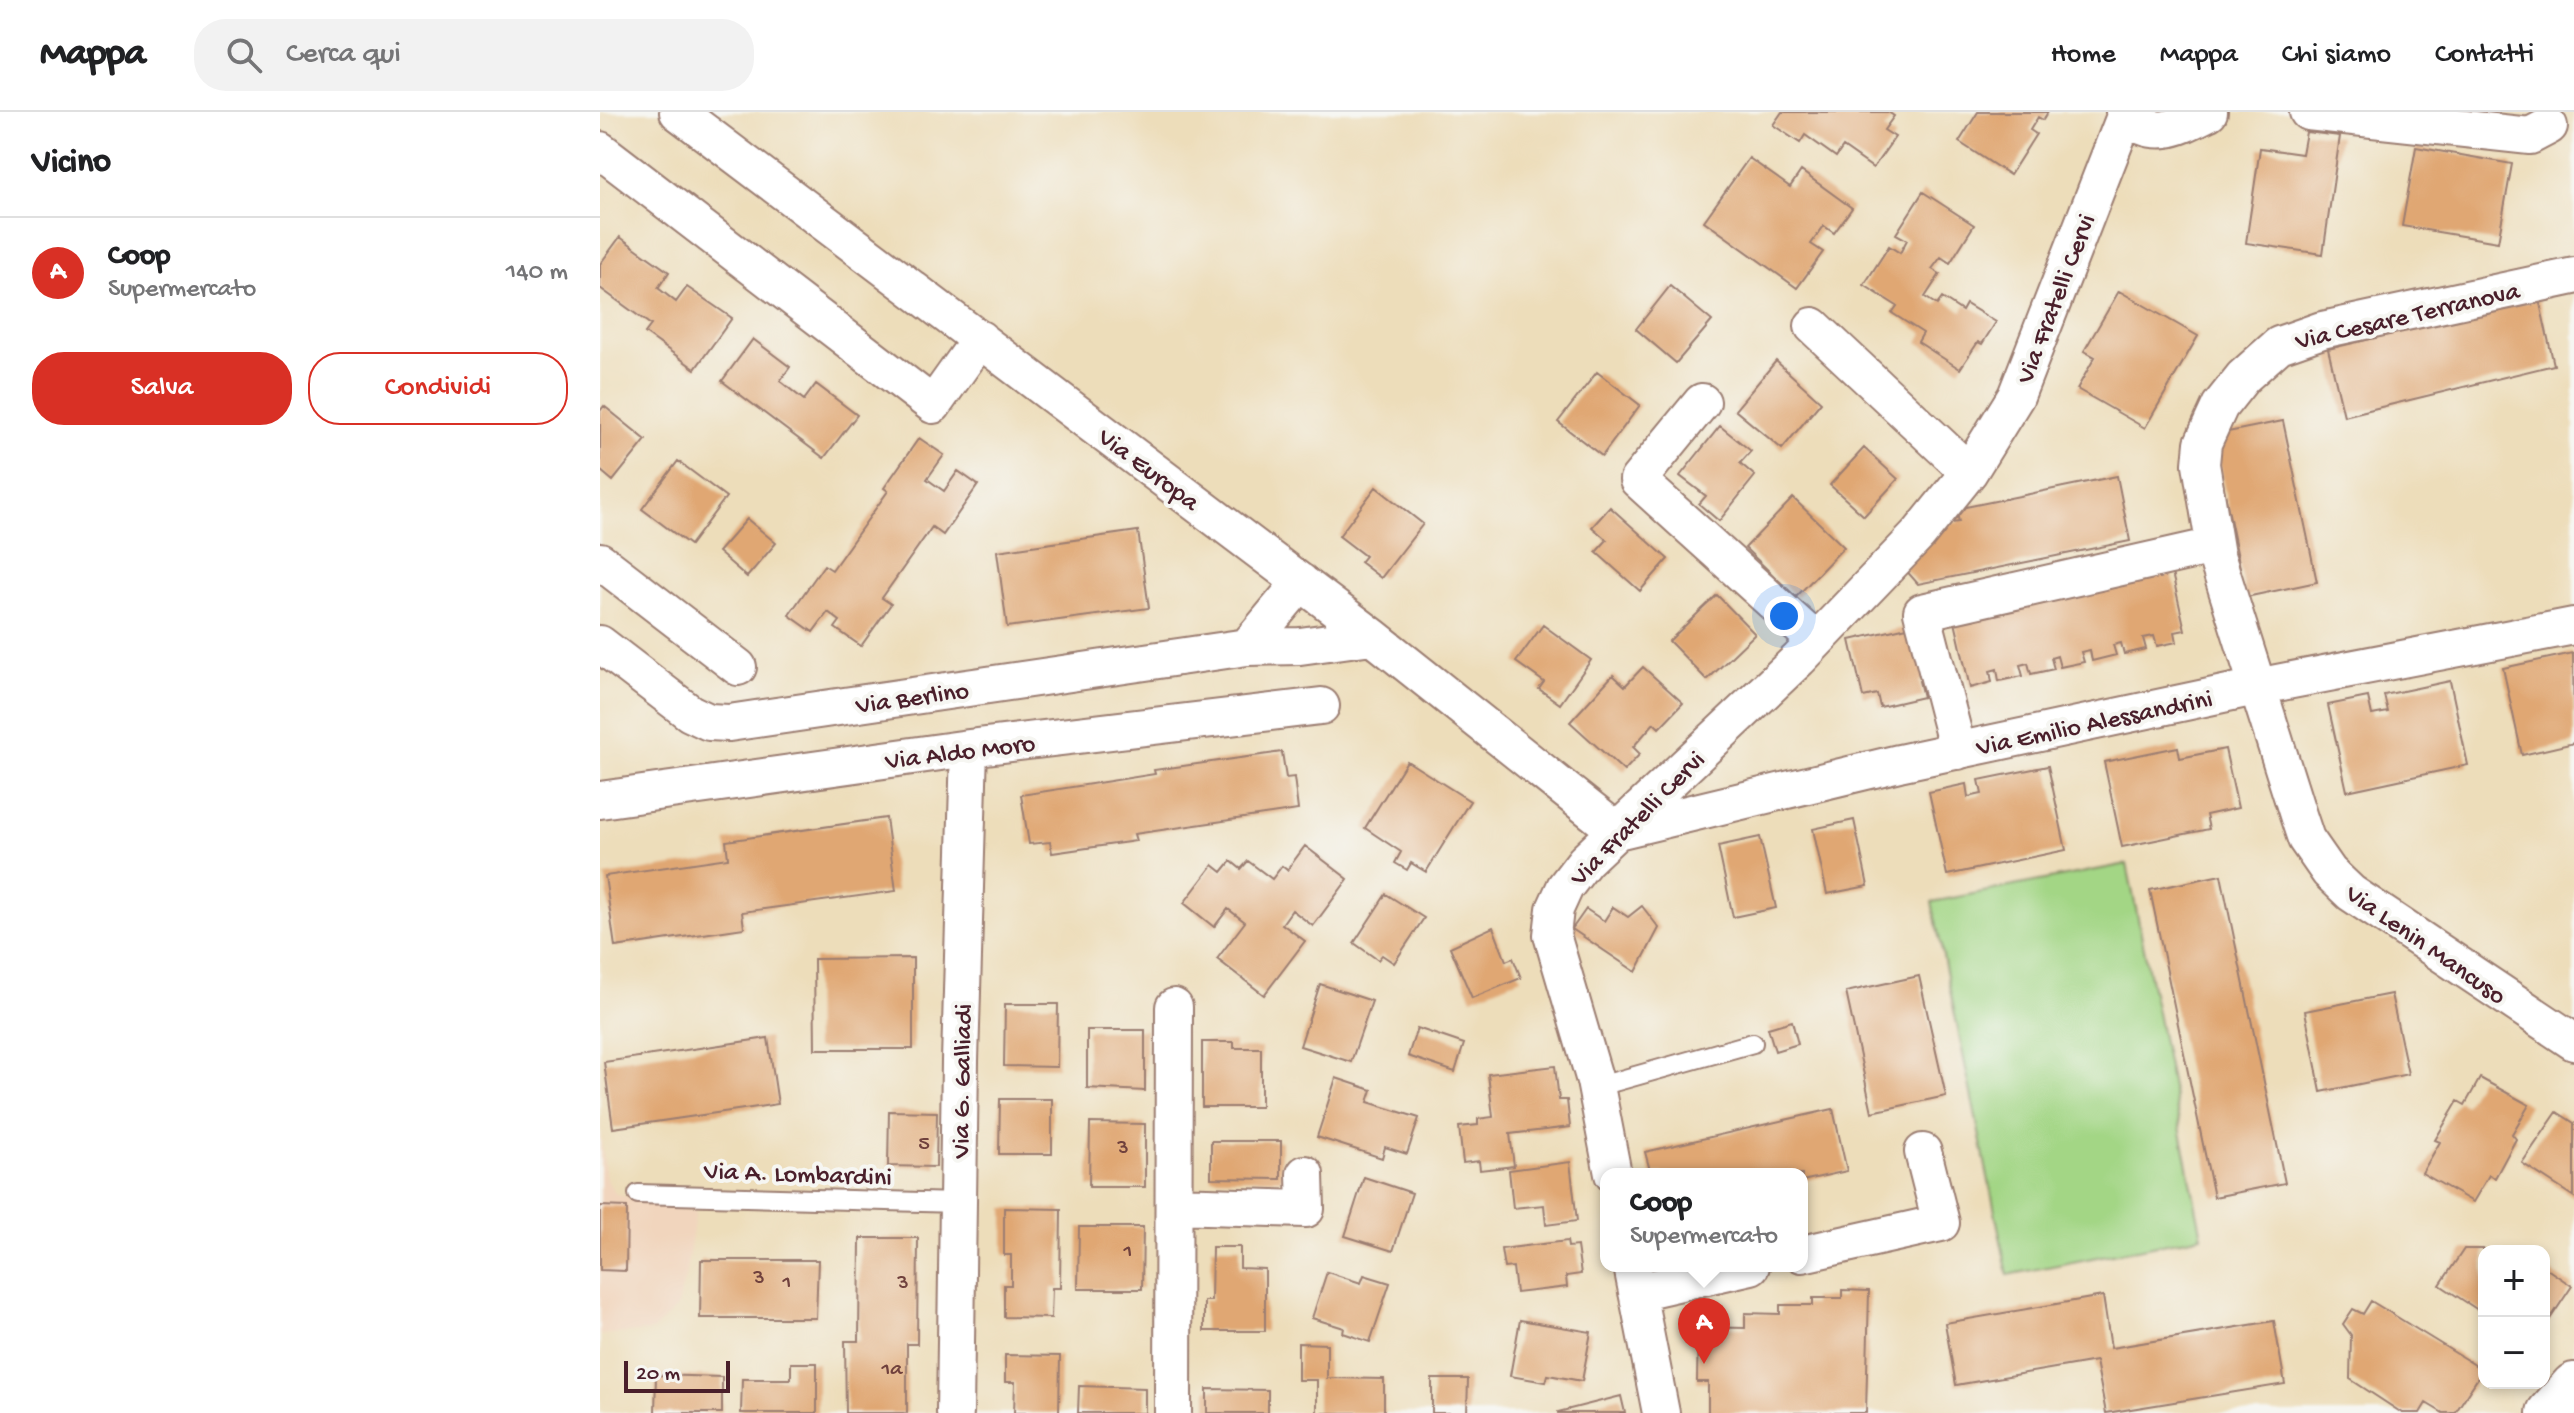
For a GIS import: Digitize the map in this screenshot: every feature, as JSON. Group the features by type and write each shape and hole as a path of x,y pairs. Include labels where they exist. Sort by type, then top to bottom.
{"street":[{"name":"Via Europa","path":"678,112 1372,636 1617,831"},
{"name":"Via Fratelli Cervi","path":"1612,1168 1596,1087 1552,935 1555,909 1565,887 1585,861 1816,641 1919,534 1969,472 2016,396 2125,114 2138,126 2155,131 2169,129 2209,112"},
{"path":"2308,112 2530,136 2549,126"},
{"path":"600,150 933,405 980,339"},
{"name":"Via Cesare Terranova","path":"2256,687 2214,546 2201,464 2203,443 2220,406 2243,377 2279,345 2322,330 2574,276"},
{"path":"1813,326 1969,472"},
{"path":"1702,402 1638,480 1816,641"},
{"path":"1958,751 1922,612 2214,546"},
{"path":"600,561 738,667"},
{"path":"1247,647 1301,582"},
{"name":"Via Emilio Alessandrini","path":"1617,831 1958,751 2256,687 2574,626"},
{"name":"Via Berlino","path":"600,644 690,713 709,722 729,723 1247,647 1300,646 1372,636"},
{"name":"Via Lenin Mancuso","path":"2256,687 2306,839 2329,872 2351,893 2574,1042"},
{"name":"Via Aldo Moro","path":"600,800 969,748 1321,706"},
{"name":"Via G. Galliadi","path":"955,1413 957,1203 969,748"},
{"path":"1173,1413 1174,1007"},
{"path":"1808,1253 1941,1223 1923,1152"},
{"path":"1174,1205 1306,1209 1305,1174"},
{"path":"1661,1413 1634,1279 1697,1272"},
{"path":"2549,1413 2574,1385"}],"lane":[{"path":"1596,1087 1753,1043"},
{"name":"Via A. Lombardini","path":"638,1194 957,1203"}],"shaded area":[{"path":"600,1131 606,1179 616,1194 696,1211 685,1278 676,1309 652,1331 600,1335"}],"green space":[{"path":"2127,864 2202,1236 2008,1275 1932,902"}],"building":[{"path":"1782,112 1888,112 1894,116 1884,130 1895,137 1873,168 1843,147 1836,157 1805,135 1800,143 1773,125"},
{"path":"1978,112 2048,112 2043,120 2038,117 2030,130 2036,134 2010,175 1959,142"},
{"path":"2306,132 2340,136 2323,254 2246,243 2260,148 2302,154"},
{"path":"2416,147 2512,164 2498,242 2402,226"},
{"path":"1749,158 1790,187 1801,171 1852,208 1834,233 1824,226 1811,244 1823,252 1797,288 1704,221"},
{"path":"1923,192 1974,225 1950,263 1941,257 1932,269 1940,274 1925,297 1937,305 1942,298 1962,311 1966,304 1996,322 1960,369 1918,342 1923,333 1892,313 1897,306 1864,285 1889,246 1900,253 1907,240 1896,234"},
{"path":"620,237 669,272 658,288 676,302 687,287 732,318 695,369 645,333 651,325 600,288 600,264"},
{"path":"1670,286 1712,321 1676,363 1636,329"},
{"path":"2119,291 2198,336 2145,428 2077,389 2095,357 2084,351"},
{"path":"2539,299 2554,365 2344,416 2328,349"},
{"path":"753,339 790,367 780,381 804,400 816,384 857,415 824,458 722,381"},
{"path":"1776,361 1821,402 1782,449 1735,410"},
{"path":"1597,372 1640,405 1602,456 1558,422"},
{"path":"604,406 646,440 613,481 600,470 600,411"},
{"path":"2283,421 2317,582 2246,597 2213,435"},
{"path":"1720,426 1751,451 1740,463 1755,476 1719,521 1699,504 1706,496 1680,476"},
{"path":"919,438 944,455 927,479 944,491 958,471 978,485 943,535 932,527 882,598 891,604 861,646 835,628 840,621 828,612 813,632 789,615 824,565 832,570 888,491 884,488"},
{"path":"1864,448 1898,479 1864,516 1830,485"},
{"path":"678,461 726,497 690,545 642,509"},
{"path":"2117,476 2130,541 1918,584 1904,568 1945,524 1959,522 1956,509"},
{"path":"1376,487 1423,524 1381,578 1360,562 1365,556 1339,536"},
{"path":"1793,498 1844,547 1796,597 1745,548"},
{"path":"1610,507 1668,559 1640,591 1596,552 1607,540 1592,527"},
{"path":"747,519 776,543 747,577 718,552"},
{"path":"1138,531 1149,608 1007,627 997,551"},
{"path":"2172,573 2185,630 2175,632 2177,642 2157,646 2154,636 2143,638 2146,649 2124,654 2121,643 2113,645 2116,655 2092,661 2090,650 2081,652 2084,662 2060,667 2057,656 2051,658 2054,669 2031,674 2028,663 2020,665 2023,676 1999,681 1997,669 1990,671 1992,682 1970,688 1955,622"},
{"path":"1717,595 1755,634 1707,680 1669,641"},
{"path":"1543,625 1591,660 1560,704 1539,689 1544,682 1516,662"},
{"path":"1916,625 1928,679 1919,681 1923,697 1880,707 1877,694 1863,697 1850,640"},
{"path":"2573,653 2574,743 2522,755 2503,668"},
{"path":"1643,667 1683,703 1659,728 1654,723 1633,747 1640,754 1624,771 1570,722 1613,675 1625,686"},
{"path":"2450,681 2468,765 2347,791 2328,705 2368,697 2372,715 2388,712 2384,695"},
{"path":"2178,747 2180,758 2225,749 2238,808 2206,815 2209,829 2122,847 2104,762"},
{"path":"1282,752 1286,778 1294,777 1298,810 1134,834 1136,841 1052,853 1050,842 1029,844 1021,795 1155,774 1154,770"},
{"path":"1407,761 1470,801 1426,872 1411,863 1407,870 1395,863 1401,852 1365,828"},
{"path":"2048,766 2066,850 1947,875 1929,792 1966,784 1968,797 1982,794 1979,780"},
{"path":"886,818 896,891 742,912 744,928 615,947 605,876 728,858 726,841"},
{"path":"1854,820 1868,886 1827,894 1813,829"},
{"path":"1760,837 1776,908 1733,917 1718,846"},
{"path":"1305,846 1348,879 1313,926 1292,910 1282,924 1305,941 1264,995 1217,959 1245,922 1228,909 1214,927 1184,903 1213,865 1222,872 1231,861 1241,869 1248,861 1272,879 1282,866 1287,870"},
{"path":"2221,875 2285,1183 2214,1197 2150,890"},
{"path":"1386,894 1424,918 1394,963 1382,955 1378,960 1354,943"},
{"path":"1642,906 1659,928 1636,972 1572,929 1586,909 1604,921 1613,907 1628,917"},
{"path":"1493,927 1506,961 1513,958 1521,978 1472,998 1450,947"},
{"path":"913,958 913,1049 815,1049 814,959"},
{"path":"1919,976 1946,1096 1872,1112 1846,992"},
{"path":"1320,984 1372,1001 1351,1062 1300,1046"},
{"path":"2391,994 2408,1074 2321,1092 2305,1011"},
{"path":"1005,1004 1058,1004 1057,1067 1004,1066"},
{"path":"1792,1021 1798,1044 1775,1051 1768,1028"},
{"path":"1417,1028 1464,1044 1455,1072 1408,1056"},
{"path":"1087,1030 1145,1030 1145,1091 1087,1088"},
{"path":"768,1038 778,1104 613,1128 604,1062"},
{"path":"1202,1042 1234,1042 1234,1048 1261,1048 1261,1107 1202,1107"},
{"path":"1555,1066 1559,1100 1567,1100 1570,1127 1510,1134 1514,1166 1480,1170 1479,1161 1463,1163 1459,1127 1478,1125 1478,1119 1493,1117 1488,1074"},
{"path":"1336,1078 1372,1090 1368,1102 1419,1118 1407,1154 1385,1147 1382,1158 1317,1137"},
{"path":"2480,1078 2529,1105 2512,1134 2516,1139 2495,1178 2489,1175 2473,1202 2422,1173 2440,1142 2435,1140 2458,1101 2465,1105"},
{"path":"1000,1099 1052,1099 1052,1154 999,1154"},
{"path":"1833,1109 1847,1171 1808,1180 1808,1168 1649,1168 1645,1152"},
{"path":"889,1111 937,1112 936,1167 888,1166"},
{"path":"2557,1112 2574,1123 2574,1197 2522,1163"},
{"path":"1090,1123 1145,1124 1145,1187 1089,1187"},
{"path":"1211,1141 1281,1141 1281,1179 1211,1178"},
{"path":"1570,1162 1577,1221 1546,1225 1544,1205 1513,1208 1509,1170"},
{"path":"1364,1177 1412,1193 1393,1251 1345,1236"},
{"path":"600,1206 627,1207 626,1271 600,1270"},
{"path":"1004,1208 1061,1209 1060,1288 1052,1288 1051,1318 1004,1317 1004,1285 1011,1285 1011,1255 1004,1255"},
{"path":"1079,1227 1143,1227 1142,1289 1078,1289"},
{"path":"860,1238 918,1238 917,1344 907,1344 907,1413 846,1413 845,1341 859,1341"},
{"path":"1567,1241 1568,1247 1577,1246 1581,1274 1566,1276 1567,1287 1516,1293 1513,1267 1504,1268 1501,1249"},
{"path":"1212,1247 1240,1247 1240,1268 1265,1269 1265,1331 1204,1331 1204,1301 1211,1301"},
{"path":"2464,1249 2478,1249 2478,1310 2440,1285"},
{"path":"701,1260 818,1260 816,1318 700,1318"},
{"path":"2550,1271 2572,1286 2550,1319"},
{"path":"1327,1272 1361,1283 1364,1275 1390,1283 1370,1342 1343,1333 1344,1328 1312,1318"},
{"path":"1842,1290 1869,1291 1866,1413 1708,1413 1708,1382 1697,1382 1698,1327 1745,1328 1745,1313 1780,1314 1780,1305 1813,1305 1813,1298 1842,1298"},
{"path":"2103,1296 2111,1348 2274,1321 2285,1384 2106,1413 2096,1361 1956,1385 1945,1323"},
{"path":"2371,1301 2478,1367 2478,1378 2455,1413 2443,1413 2426,1403 2420,1413 2402,1413 2350,1379 2351,1335 2343,1324 2353,1309 2363,1314"},
{"path":"1520,1320 1591,1332 1582,1381 1548,1375 1546,1382 1510,1376"},
{"path":"1298,1343 1327,1344 1327,1378 1384,1379 1384,1413 1317,1413 1317,1380 1298,1380"},
{"path":"1005,1355 1060,1356 1059,1413 1014,1413 1015,1382 1005,1382"},
{"path":"791,1363 817,1363 817,1413 741,1413 742,1379 791,1379"},
{"path":"656,1375 722,1377 722,1413 655,1413"},
{"path":"1432,1379 1468,1379 1467,1413 1432,1413"},
{"path":"1079,1386 1145,1388 1145,1413 1078,1413"},
{"path":"1207,1389 1268,1390 1268,1413 1207,1413"},
{"path":"1621,1396 1625,1413 1558,1413 1558,1412"}],"place":[{"name":"Coop","path":"1704,1364"}]}
